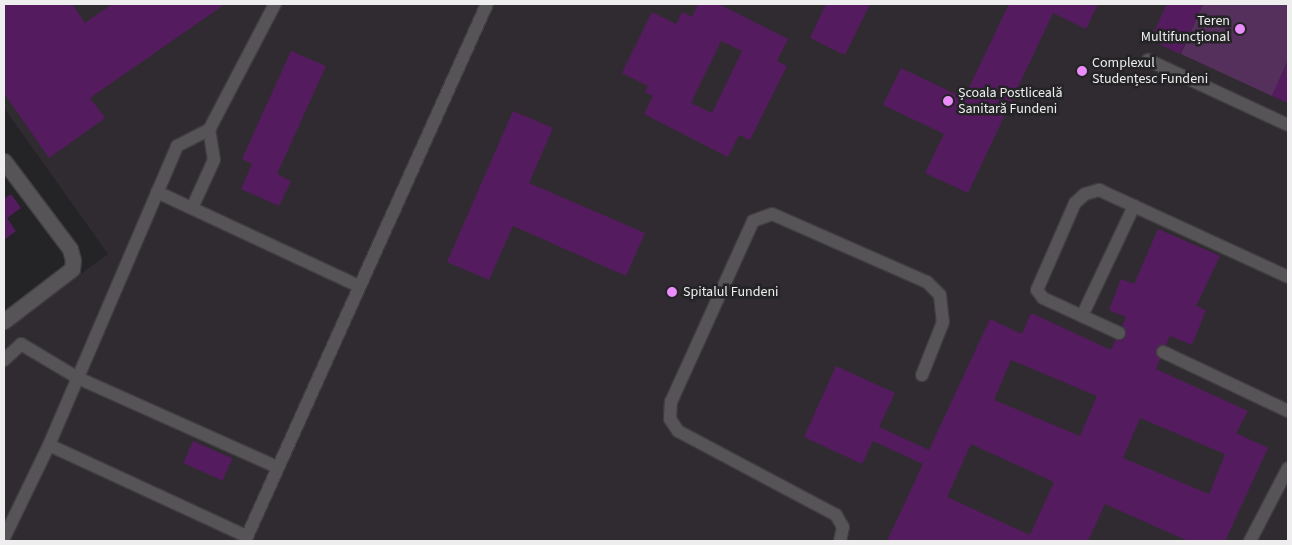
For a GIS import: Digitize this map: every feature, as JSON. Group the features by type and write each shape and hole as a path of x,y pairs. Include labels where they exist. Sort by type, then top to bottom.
{"street":[{"path":"4,161 70,250 73,260 72,269 4,321"}],"lane":[{"path":"4,538 49,444 177,146 209,130 276,4"},
{"path":"49,444 246,539 487,4"},
{"path":"1148,60 1288,125"},
{"path":"192,208 214,160 209,130"},
{"path":"1119,333 1043,298 1037,290 1075,203 1085,194 1099,190 1288,278"},
{"path":"158,192 359,286"},
{"path":"1082,316 1134,206"},
{"path":"840,541 843,527 836,515 678,432 670,419 671,402 753,221 772,214 926,282 940,295 942,322 922,375"},
{"path":"4,360 21,344 78,378 277,467"},
{"path":"1164,352 1288,411"},
{"path":"1250,541 1288,468"}],"shaded area":[{"name":"Spitalul Fundeni","path":"4,4 1288,4 1288,541 4,541 4,330 108,254 4,108"},
{"name":"Teren Multifuncțional","path":"1203,4 1288,4 1288,60 1272,96 1181,54"}],"building":[{"path":"4,4 72,4 85,23 112,4 225,4 90,98 105,118 49,158 4,93"},
{"path":"698,4 719,4 788,39 777,61 787,66 750,140 739,135 728,157 644,114 653,96 645,92 648,86 622,73 652,12 676,24 682,12 692,17","holes":["721,41 742,51 712,113 691,103"]},
{"path":"826,4 870,4 845,55 810,38"},
{"name":"Școala Postliceală Sanitară Fundeni","path":"1009,4 1098,4 1086,29 1053,13 968,193 925,173 944,134 883,105 901,68 964,98"},
{"path":"1167,4 1203,4 1180,54 1150,40"},
{"path":"291,51 326,66 277,174 291,181 279,206 241,189 252,164 242,159"},
{"path":"1288,60 1288,103 1272,96"},
{"path":"513,111 553,128 529,183 645,233 626,276 513,226 489,280 447,262"},
{"path":"11,194 21,208 7,218 16,231 4,240 4,199"},
{"path":"1158,229 1220,256 1196,306 1206,310 1192,345 1170,336 1156,369 1248,411 1236,433 1268,448 1225,541 1188,541 1105,504 1088,541 887,541 923,464 873,441 862,464 804,437 836,366 895,393 879,427 929,450 990,319 1022,334 1031,313 1111,350 1126,317 1109,310 1121,279 1134,284","holes":["1011,360 1097,396 1080,436 994,400","1140,418 1225,454 1209,494 1123,458","971,444 1054,482 1030,535 947,497"]},
{"path":"193,441 232,458 223,480 183,463"}],"place":[{"name":"Teren Multifuncțional","path":"1240,29"},
{"name":"Complexul Studențesc Fundeni","path":"1082,71"},
{"name":"Școala Postliceală Sanitară Fundeni","path":"948,101"},
{"name":"Spitalul Fundeni","path":"672,292"}]}
